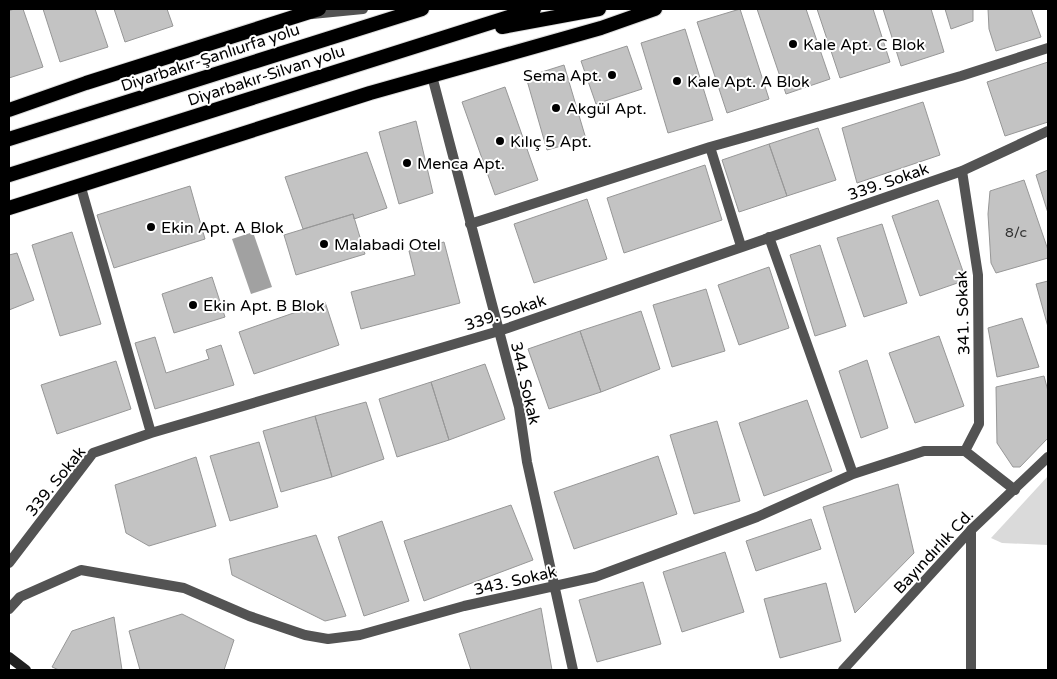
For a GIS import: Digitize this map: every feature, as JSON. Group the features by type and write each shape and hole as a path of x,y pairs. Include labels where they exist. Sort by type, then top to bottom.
{"highway":[{"path":"9,110 319,9"},
{"name":"Diyarbakır-Şanlıurfa yolu","path":"9,139 422,9"},
{"name":"Diyarbakır-Silvan yolu","path":"9,175 534,9"},
{"path":"442,38 599,9"},
{"path":"9,208 80,184 322,110 370,93 601,28 655,9"}],"main road":[{"path":"9,657 26,670"}],"street":[{"path":"296,16 363,9"},
{"path":"470,224 710,147 961,76 1048,48"},
{"name":"344. Sokak","path":"432,76 518,407 527,462 573,670"},
{"name":"339. Sokak","path":"9,563 93,453 151,434 499,331 768,236 962,171 1048,131"},
{"path":"710,147 740,246"},
{"name":"341. Sokak","path":"962,171 978,275 979,424 966,451"},
{"path":"80,184 151,434"},
{"path":"768,236 853,474"},
{"name":"343. Sokak","path":"9,609 20,597 81,570 184,588 249,616 305,635 328,639 360,635 464,606 595,577 757,517 853,474 924,451 966,451"},
{"path":"966,451 1015,490"},
{"name":"Bayındırlık Cd.","path":"843,670 971,530 1048,457"},
{"path":"971,530 971,670"}],"shaded area":[{"path":"253,232 272,287 251,294 232,239"},
{"path":"1048,476 1048,545 1002,543 991,538"}],"building":[{"path":"23,9 43,67 9,78 9,11"},
{"path":"43,9 95,9 108,47 60,62"},
{"path":"114,9 167,9 173,26 125,42"},
{"path":"740,9 769,99 727,113 697,22"},
{"name":"Kale Apt. C Blok","path":"757,9 806,9 830,79 786,94"},
{"path":"817,9 873,9 890,62 840,78"},
{"path":"883,9 931,9 944,52 901,66"},
{"path":"945,9 973,9 973,21 951,29"},
{"path":"988,9 1031,9 1041,37 996,51 989,29"},
{"name":"Kale Apt. A Blok","path":"685,29 713,120 668,133 641,43"},
{"name":"Sema Apt.","path":"627,46 642,89 596,104 581,61"},
{"path":"1048,62 1048,122 1005,136 987,82"},
{"name":"Akgül Apt.","path":"564,65 586,139 547,150 526,77"},
{"name":"Kılıç 5 Apt.","path":"505,87 538,180 495,195 462,102"},
{"path":"923,102 940,155 857,183 842,128"},
{"name":"Menca Apt.","path":"416,121 433,193 399,204 379,132"},
{"path":"818,128 836,180 787,196 769,144"},
{"path":"769,144 787,196 739,212 722,160"},
{"path":"367,152 387,208 354,219 353,214 303,229 285,177"},
{"path":"705,165 722,220 624,253 607,198"},
{"path":"1048,170 1048,213 1036,175"},
{"path":"1024,180 1048,250 1048,258 996,273 991,263 988,214 990,191"},
{"name":"Ekin Apt. A Blok","path":"190,186 205,239 114,268 97,215"},
{"path":"587,199 607,259 534,283 514,224"},
{"path":"938,200 966,280 920,296 892,216"},
{"name":"Malabadi Otel","path":"353,214 365,254 296,275 284,235"},
{"path":"882,224 907,303 864,317 837,238"},
{"path":"72,232 101,324 60,336 32,245"},
{"path":"444,242 460,303 361,329 351,292 415,275 409,251"},
{"path":"820,245 846,326 815,336 790,255"},
{"path":"17,253 34,300 9,310 9,255"},
{"path":"769,267 789,328 739,345 718,285"},
{"name":"Ekin Apt. B Blok","path":"212,277 225,317 174,333 162,294"},
{"path":"1048,281 1048,327 1036,284"},
{"path":"706,289 725,351 672,367 653,305"},
{"path":"325,302 339,345 254,374 239,332"},
{"path":"641,311 660,369 601,392 580,331"},
{"path":"1022,318 1039,367 997,377 988,328"},
{"path":"580,331 601,392 549,409 528,349"},
{"path":"939,336 964,406 915,423 889,353"},
{"path":"155,337 166,373 209,359 206,350 221,345 234,385 155,409 135,343"},
{"path":"867,360 888,428 861,438 839,371"},
{"path":"116,361 131,409 57,434 41,385"},
{"path":"485,364 505,419 449,440 431,382"},
{"path":"1044,376 1048,391 1048,438 1020,467 1013,467 997,443 996,387"},
{"path":"431,382 449,440 397,457 379,399"},
{"path":"807,400 832,471 764,496 739,423"},
{"path":"366,402 384,459 332,477 315,416"},
{"path":"315,416 332,477 281,492 263,431"},
{"path":"717,421 740,501 694,514 670,435"},
{"path":"259,442 278,507 230,521 210,456"},
{"path":"658,456 677,514 574,549 554,492"},
{"path":"196,457 216,526 149,546 126,533 115,485"},
{"path":"898,484 914,553 855,613 823,507"},
{"path":"511,505 533,560 424,601 404,541"},
{"path":"811,519 821,549 756,571 746,541"},
{"path":"382,521 409,601 364,616 338,537"},
{"path":"316,535 346,616 325,621 232,575 229,559"},
{"path":"725,552 744,612 682,632 663,572"},
{"path":"643,582 661,644 597,662 579,600"},
{"path":"826,583 841,641 780,658 764,599"},
{"path":"541,608 552,670 471,670 459,634"},
{"path":"182,614 234,640 224,670 140,670 129,631"},
{"path":"114,617 122,670 59,670 52,667 72,631"}],"place":[{"name":"Kale Apt. C Blok","path":"793,44"},
{"name":"Sema Apt.","path":"612,75"},
{"name":"Kale Apt. A Blok","path":"677,81"},
{"name":"Akgül Apt.","path":"556,108"},
{"name":"Kılıç 5 Apt.","path":"500,141"},
{"name":"Menca Apt.","path":"407,163"},
{"name":"Ekin Apt. A Blok","path":"151,227"},
{"name":"Malabadi Otel","path":"324,244"},
{"name":"Ekin Apt. B Blok","path":"193,305"}]}
